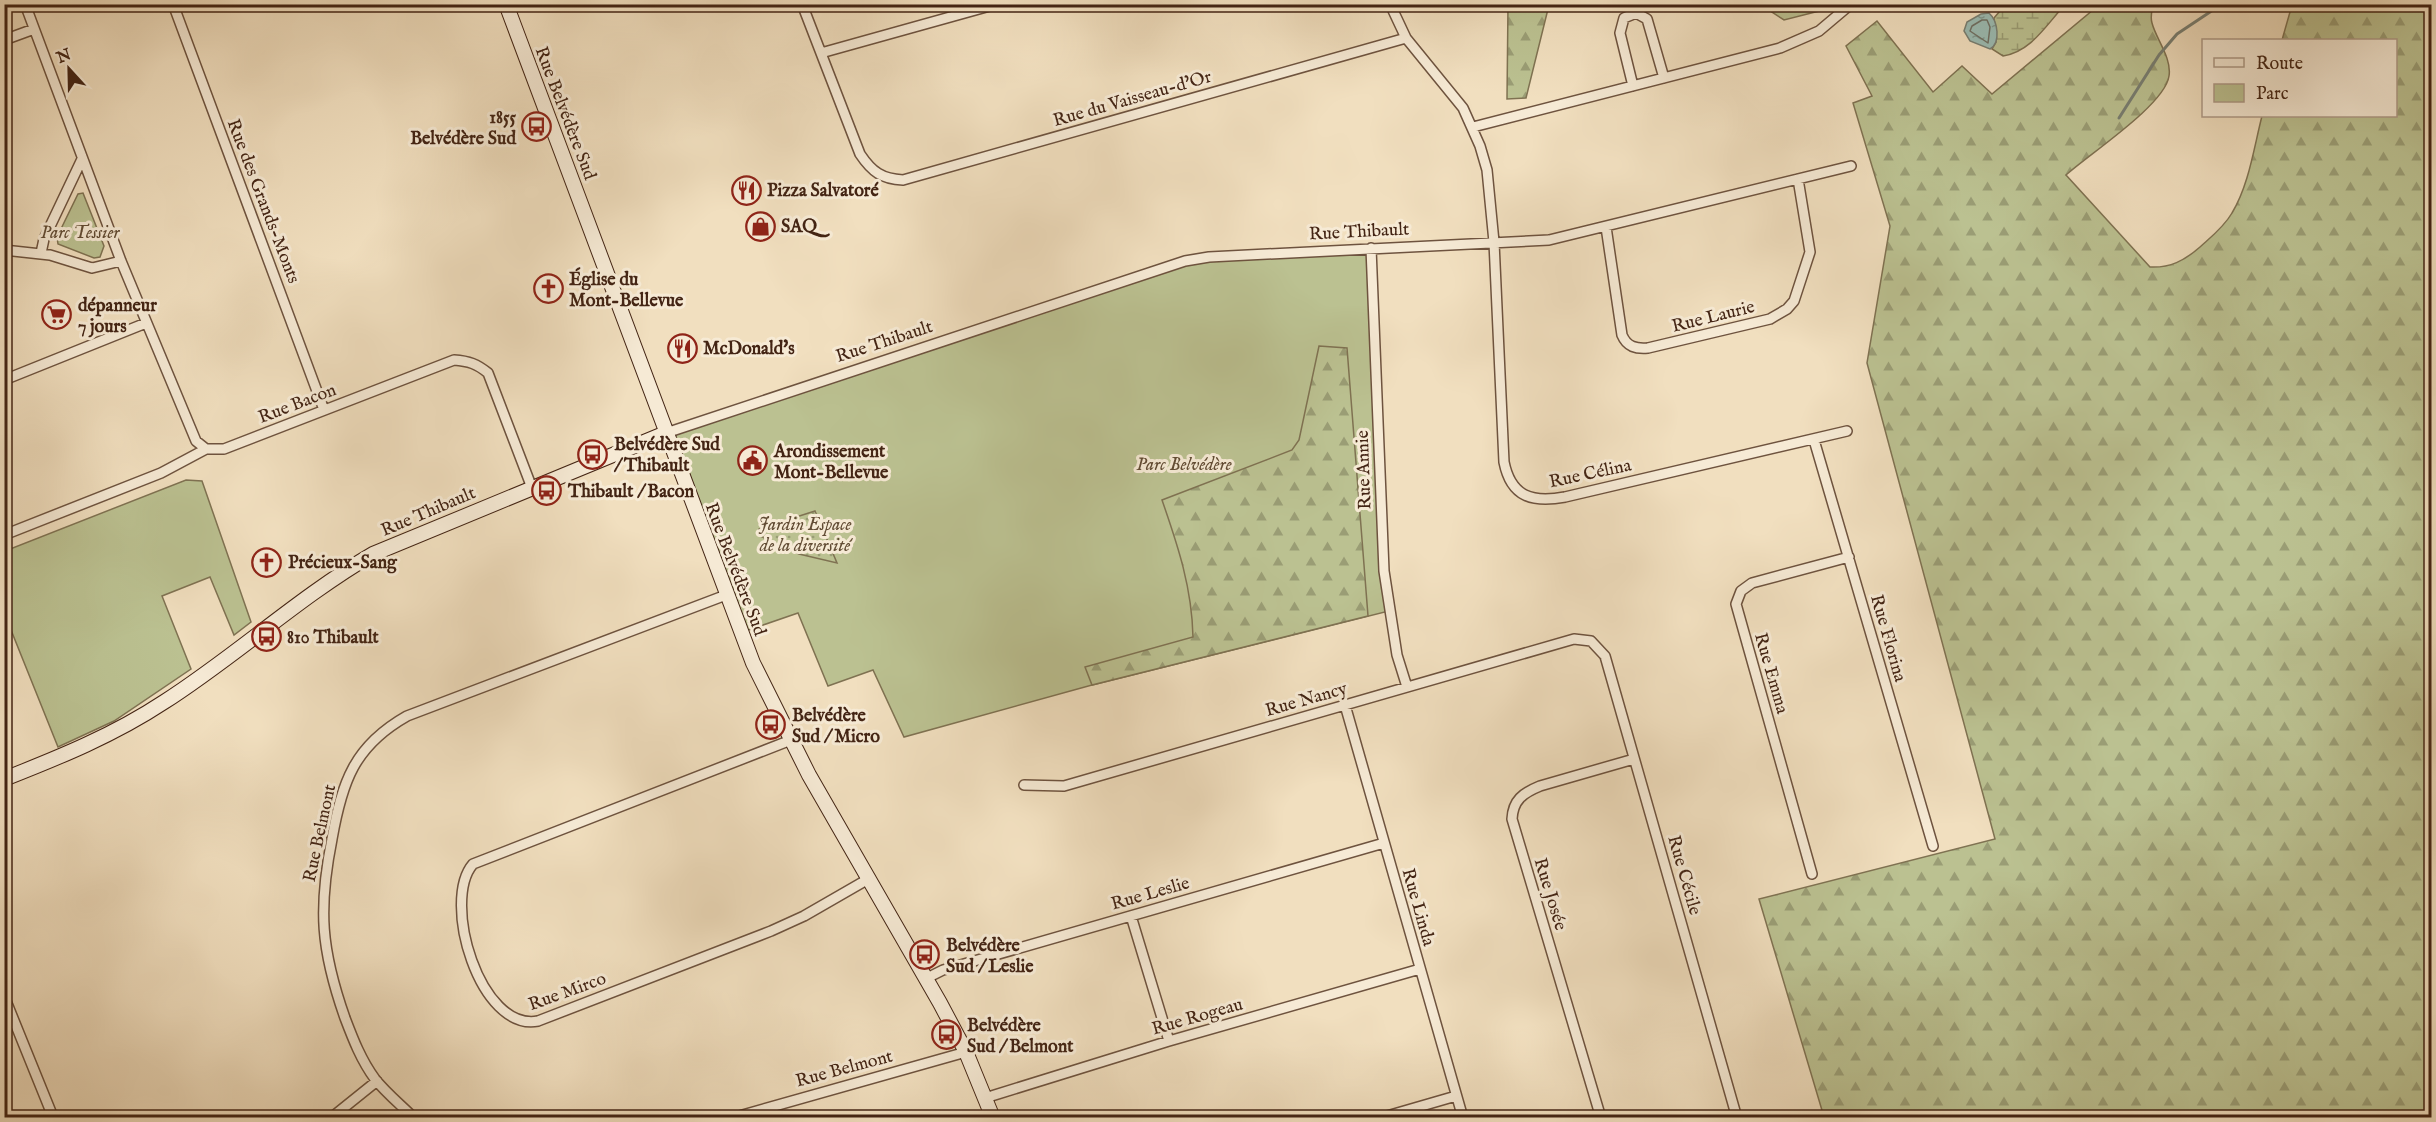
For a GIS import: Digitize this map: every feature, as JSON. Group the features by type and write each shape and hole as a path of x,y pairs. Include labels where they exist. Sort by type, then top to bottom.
{"street":[{"path":"25,4 146,323 196,441 206,449"},
{"name":"Rue des Grands-Monts","path":"173,4 324,410"},
{"name":"Rue Belvédère Sud","path":"506,4 753,663 791,740 927,978 966,1052 993,1118"},
{"path":"802,4 821,53 998,4"},
{"name":"Rue Célina","path":"1390,4 1406,39 1452,92 1473,127 1487,170 1494,242 1504,462 1506,475 1521,493 1540,500 1551,500 1847,431"},
{"path":"1473,127 1793,44 1819,31 1851,4"},
{"path":"1633,86 1620,33 1624,18 1636,13 1647,19 1664,78"},
{"path":"4,40 34,29"},
{"name":"Rue du Vaisseau-d'Or","path":"821,53 855,143 868,167 883,177 903,180 1406,39"},
{"path":"41,253 44,239 82,159"},
{"name":"Rue Thibault","path":"4,779 75,751 144,715 329,581 373,554 666,433 1185,261 1209,256 1549,240 1851,166"},
{"name":"Rue Laurie","path":"1606,227 1622,335 1629,345 1635,348 1648,348 1727,331 1770,319 1787,309 1794,301 1810,252 1798,179"},
{"name":"Rue Annie","path":"1371,248 1384,571 1397,655 1407,687"},
{"path":"4,250 41,253 92,268 121,261"},
{"path":"4,380 146,323"},
{"name":"Rue Bacon","path":"4,535 161,473 206,449 224,448 444,364 466,360 478,365 488,374 532,488"},
{"name":"Rue Florina","path":"1815,440 1933,846"},
{"name":"Rue Emma","path":"1812,874 1736,604 1741,591 1752,584 1849,557"},
{"name":"Rue Belmont","path":"414,1118 377,1081 357,1048 327,959 322,927 323,895 339,798 360,756 381,733 407,716 726,595"},
{"name":"Rue Nancy","path":"1024,786 1064,786 1574,639 1587,640 1596,645"},
{"name":"Rue Cécile","path":"1596,645 1605,656 1737,1118"},
{"name":"Rue Linda","path":"1345,705 1463,1118"},
{"name":"Rue Mirco","path":"791,740 473,864 465,878 462,910 467,946 484,986 498,1005 514,1019 527,1023 538,1021 771,931 804,916 870,878"},
{"name":"Rue Josée","path":"1600,1118 1512,819 1513,807 1518,798 1534,788 1634,759"},
{"name":"Rue Leslie","path":"927,978 943,969 1384,843"},
{"path":"1131,916 1169,1041"},
{"name":"Rue Rogeau","path":"986,1098 1169,1041 1420,969"},
{"path":"4,996 51,1112 50,1118"},
{"name":"Rue Belmont","path":"732,1118 966,1052"},
{"path":"332,1118 377,1081"},
{"path":"1380,1118 1456,1096"}],"green space":[{"path":"1828,4 1831,8 1784,20 1761,5"},
{"path":"1508,5 1549,5 1526,98 1507,99"},
{"path":"2005,5 2062,5 2062,8 2029,44 2013,54 2003,56 1992,49 1996,42 1994,18"},
{"path":"2099,5 2153,5 2151,21 2169,69 2164,88 2141,115 2066,175 2150,267 2170,265 2200,247 2229,218 2247,178 2262,117 2397,117 2397,39 2282,39 2292,5 2431,5 2431,1117 1824,1117 1759,899 1995,839 1867,363 1890,226 1853,103 1872,96 1846,46 1877,21 1933,92 1962,66 1992,94"},
{"name":"Parc Tessier","path":"83,193 104,246 100,257 94,258 58,244 57,237 78,194"},
{"name":"Parc Belvédère","path":"1371,248 1389,611 1092,685 904,737 873,670 828,686 798,613 740,633 666,433 1174,264"},
{"path":"1319,346 1347,348 1368,616 1092,685 1085,667 1193,637 1187,584 1162,500 1292,450 1299,440"},
{"path":"186,480 202,481 251,622 234,635 210,577 162,596 191,669 114,721 58,747 5,615 5,551"},
{"name":"Jardin Espace de la diversité","path":"815,511 837,563 799,554 758,535 759,529"}],"water":[{"path":"1989,13 1997,32 1996,42 1990,49 1970,41 1964,31 1967,22 1981,14"}],"waterway":[{"path":"2119,118 2159,55 2177,34 2222,4"}],"place":[{"name":"1855 Belvédère Sud","path":"537,127"},
{"name":"Pizza Salvatoré","path":"746,190"},
{"name":"SAQ","path":"760,226"},
{"name":"Église du Mont-Bellevue","path":"548,289"},
{"name":"dépanneur 7 jours","path":"57,315"},
{"name":"McDonald's","path":"682,348"},
{"name":"Belvédère Sud / Thibault","path":"593,454"},
{"name":"Arondissement Mont-Bellevue","path":"753,461"},
{"name":"Thibault / Bacon","path":"547,491"},
{"name":"Précieux-Sang","path":"267,562"},
{"name":"810 Thibault","path":"266,637"},
{"name":"Belvédère Sud / Micro","path":"771,725"},
{"name":"Belvédère Sud / Leslie","path":"925,955"},
{"name":"Belvédère Sud / Belmont","path":"946,1035"}]}
